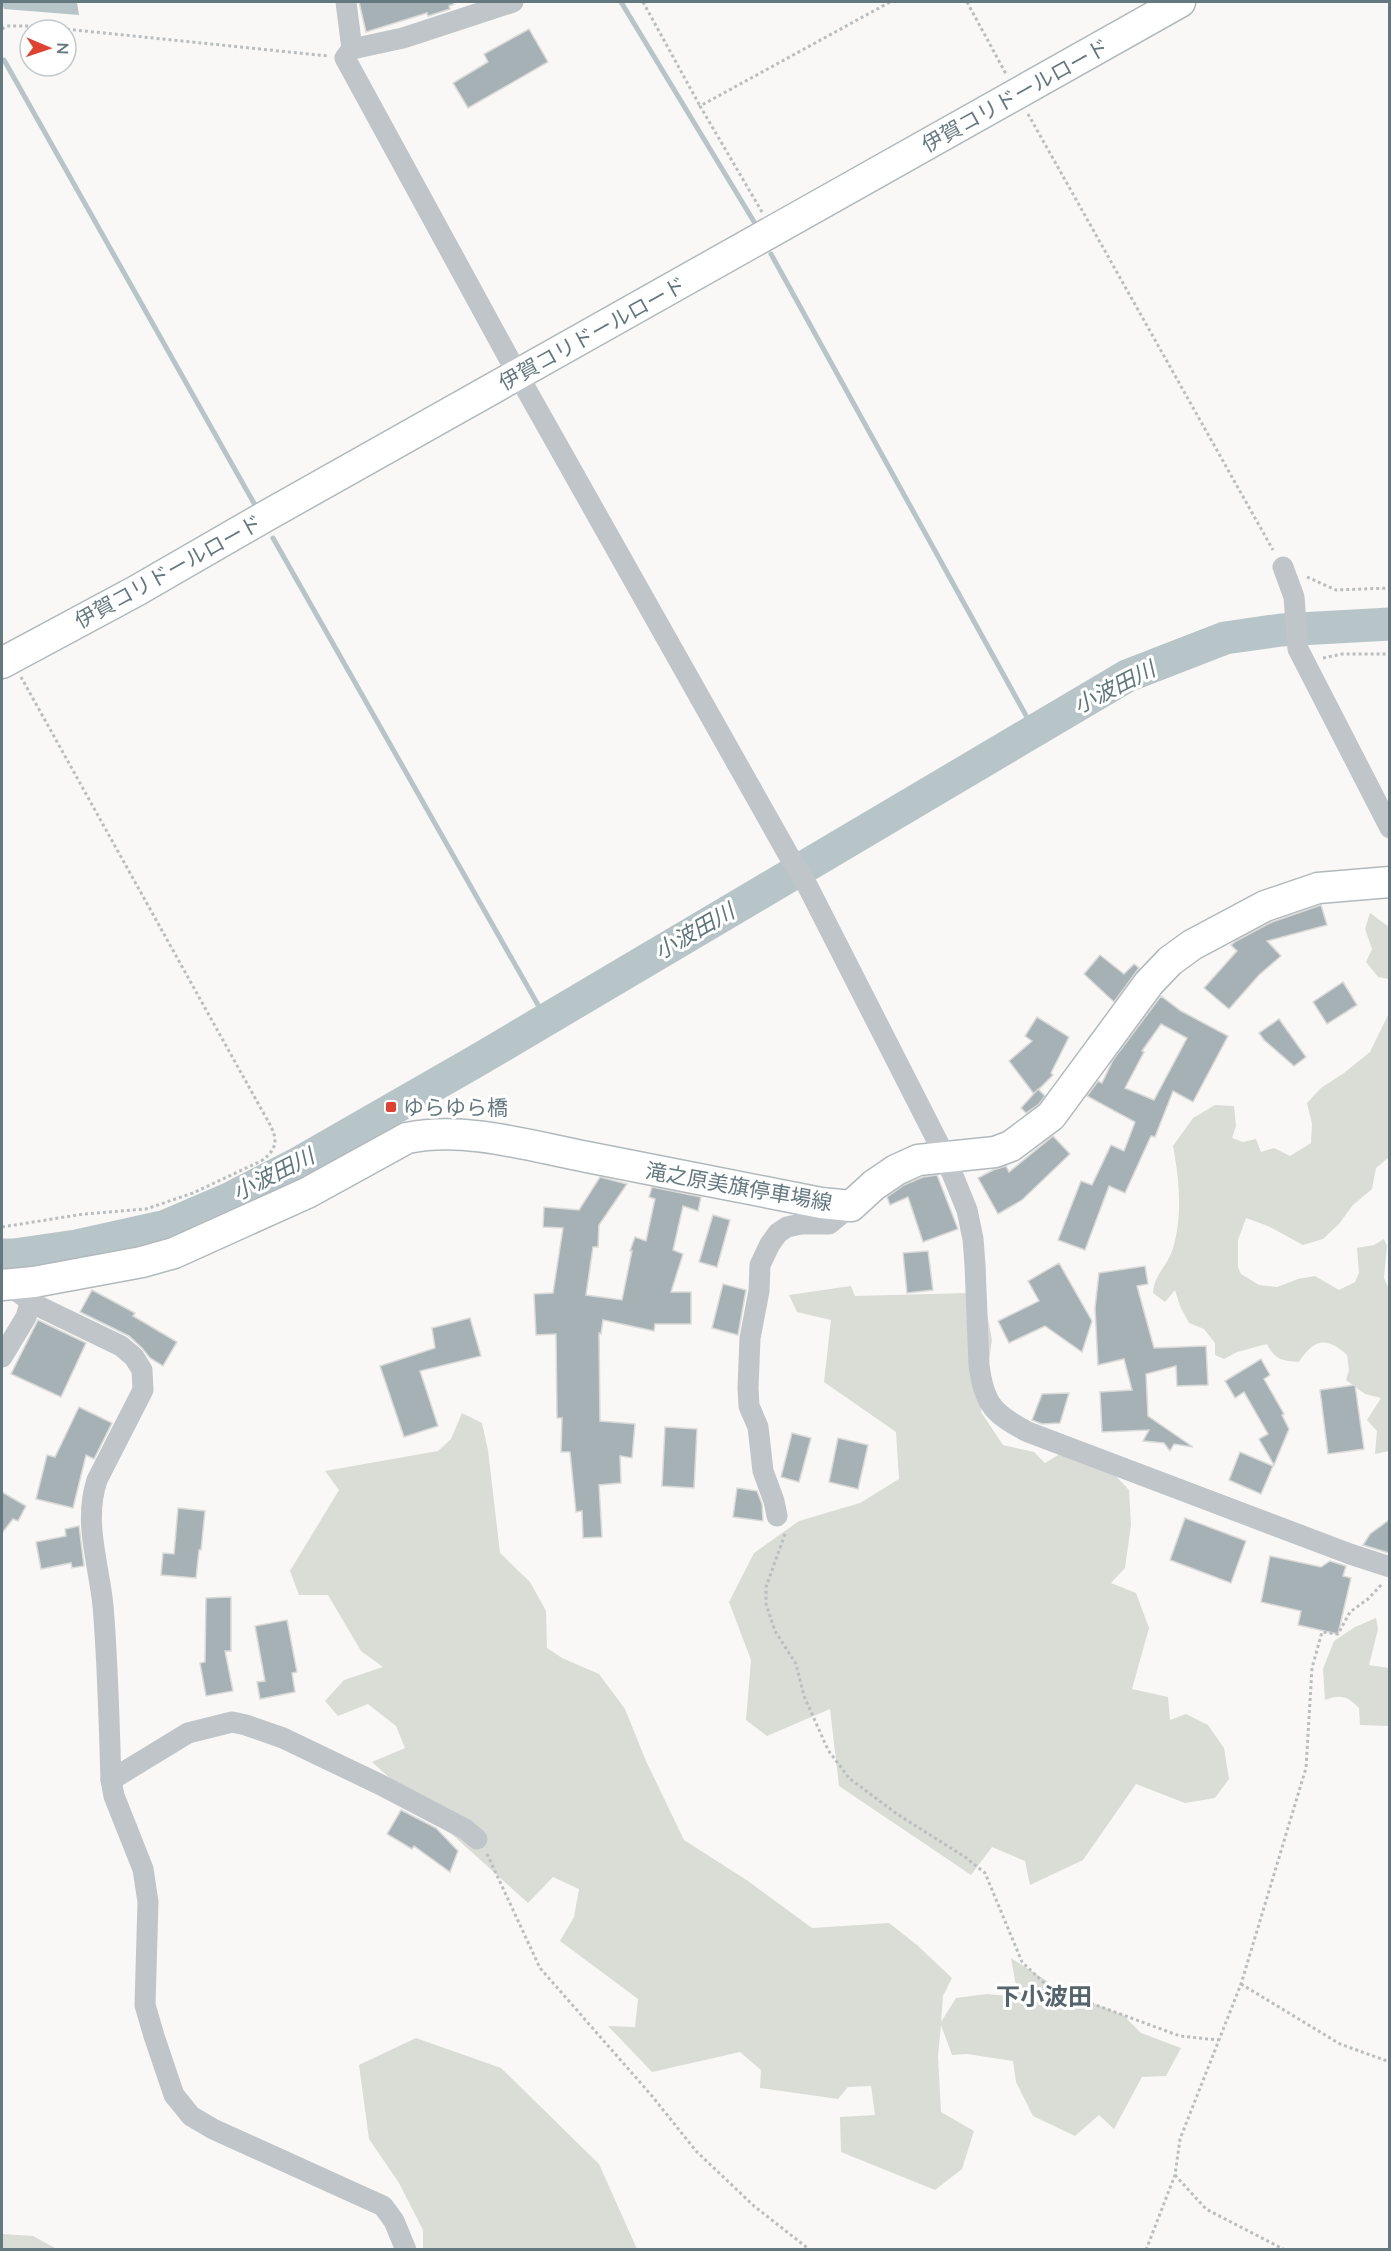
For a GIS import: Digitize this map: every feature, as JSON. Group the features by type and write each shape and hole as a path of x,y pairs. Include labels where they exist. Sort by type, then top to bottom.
{"main road":[{"name":"伊賀コリドールロード","path":"6,660 136,591 1180,2"},
{"name":"滝之原美旗停車場線","path":"10,1285 142,1262 174,1253 307,1193 407,1138 424,1135 468,1135 520,1143 821,1203 850,1206 896,1170 918,1160 995,1152 1011,1146 1051,1116 1149,983 1170,961 1192,945 1265,906 1318,888 1389,882"}],"street":[{"path":"346,2 348,54 518,375 808,887 945,1156 967,1210 973,1239 982,1385 990,1405 1003,1418 1028,1432 1350,1554 1386,1575"},
{"path":"348,54 513,2"},
{"path":"1283,567 1294,597 1303,656 1389,828"},
{"path":"777,1516 763,1471 758,1427 749,1406 750,1338 759,1291 760,1265 778,1233 787,1227 801,1224 829,1224 850,1206"},
{"path":"2,1358 26,1317 10,1285"},
{"path":"10,1285 36,1305 121,1346 134,1357 142,1370 143,1390 97,1480 92,1495 91,1534 102,1593 107,1657 111,1780 114,1796 143,1869 148,1902 145,2005 174,2094 191,2116 213,2129 383,2206 394,2221 406,2250"},
{"path":"111,1780 188,1733 232,1722 283,1738 379,1784 465,1829 477,1839"}],"path":[{"path":"643,2 773,231"},
{"path":"700,106 891,2"},
{"path":"967,2 1283,567 1336,590 1389,588"},
{"path":"2,29 7,26 36,26 348,54"},
{"path":"1303,656 1389,654"},
{"path":"2,1227 84,1214 146,1209 193,1193 261,1161 275,1148 276,1139 264,1114 6,660"},
{"path":"777,1516 785,1534 766,1587 766,1604 776,1631 796,1664 804,1696 828,1750 849,1778 897,1814 965,1857 985,1873 1022,1962 1043,1982 1074,1997 1180,2037 1218,2040"},
{"path":"1146,2250 1175,2175 1180,2139 1241,1984 1305,1768 1312,1668 1322,1632 1338,1634 1350,1612 1368,1599 1386,1575"},
{"path":"477,1839 487,1853 540,1968 652,2096 696,2151 754,2206 810,2250"},
{"path":"1241,1984 1340,2044 1389,2062"},
{"path":"1175,2175 1206,2209 1286,2250"}],"shaded area":[{"path":"2,2 77,2 79,15 4,9"},
{"path":"1370,913 1389,927 1389,979 1378,977 1366,962 1372,949 1365,929"},
{"path":"1389,1013 1389,1157 1376,1168 1372,1189 1353,1205 1339,1224 1323,1239 1303,1245 1268,1226 1246,1218 1238,1240 1238,1267 1241,1274 1259,1285 1277,1287 1298,1279 1315,1276 1339,1290 1355,1282 1359,1273 1357,1248 1374,1245 1384,1239 1387,1246 1384,1278 1390,1291 1389,1451 1375,1454 1377,1431 1367,1420 1381,1398 1365,1394 1346,1380 1349,1370 1347,1355 1340,1349 1327,1343 1321,1343 1310,1349 1299,1362 1280,1359 1267,1344 1237,1352 1224,1359 1215,1355 1215,1343 1204,1329 1189,1323 1175,1290 1165,1302 1153,1293 1158,1275 1173,1248 1178,1223 1178,1184 1173,1146 1193,1118 1215,1105 1234,1106 1236,1126 1232,1138 1243,1142 1256,1139 1261,1152 1274,1148 1290,1156 1311,1143 1312,1124 1307,1103 1321,1088 1370,1052"},
{"path":"851,1286 855,1296 967,1293 986,1308 992,1340 981,1412 1003,1445 1034,1452 1045,1463 1060,1454 1113,1473 1129,1490 1131,1525 1125,1568 1111,1583 1136,1593 1149,1628 1132,1689 1168,1697 1170,1720 1186,1714 1208,1725 1224,1748 1229,1779 1215,1798 1185,1803 1136,1784 1083,1860 1030,1885 1025,1861 992,1847 971,1875 839,1786 830,1709 767,1736 746,1720 751,1660 729,1602 754,1553 799,1521 860,1503 899,1479 896,1432 824,1382 831,1320 797,1312 789,1295"},
{"path":"462,1413 482,1423 488,1450 500,1553 530,1582 546,1611 547,1648 562,1658 599,1674 625,1709 646,1761 684,1840 748,1881 812,1928 889,1923 917,1945 952,1978 943,1996 941,2022 956,1998 987,1994 1018,1997 1011,1958 1064,1992 1123,2015 1141,2033 1181,2048 1166,2076 1142,2077 1114,2129 1099,2115 1075,2136 1033,2116 1016,2082 1013,2061 967,2054 952,2055 941,2025 938,2056 941,2112 974,2131 962,2169 935,2190 841,2152 840,2117 875,2115 871,2086 848,2087 838,2099 760,2088 761,2070 740,2052 652,2072 608,2026 635,2027 638,1999 560,1941 574,1917 579,1889 553,1877 528,1903 372,1762 405,1748 396,1726 368,1704 338,1716 325,1701 344,1680 383,1667 361,1651 328,1595 299,1595 290,1571 339,1490 325,1471 438,1451 451,1439"},
{"path":"1376,1618 1378,1629 1369,1665 1389,1668 1389,1726 1360,1725 1359,1708 1351,1701 1344,1697 1325,1700 1323,1669 1334,1641 1355,1627"},
{"path":"416,2038 501,2068 599,2164 637,2249 423,2249 423,2230 399,2183 369,2139 359,2065"},
{"path":"2,2234 33,2236 57,2249 2,2249"}],"building":[{"path":"359,2 453,2 454,4 449,6 450,9 428,16 427,13 366,32"},
{"path":"529,29 548,62 468,108 453,83 488,62 484,54"},
{"path":"1321,905 1327,925 1267,941 1281,956 1259,975 1229,1009 1204,988 1237,951 1231,945 1236,941 1272,922"},
{"path":"1100,955 1124,974 1134,964 1139,968 1114,1002 1084,974"},
{"path":"1343,982 1357,1005 1327,1024 1313,1002"},
{"path":"1161,996 1181,1011 1228,1036 1193,1102 1173,1091 1155,1137 1151,1136 1125,1193 1109,1186 1085,1250 1058,1240 1081,1181 1092,1185 1111,1145 1124,1151 1135,1122 1087,1096 1098,1081 1102,1083 1113,1060","holes":["1161,1024 1187,1038 1154,1100 1125,1088 1144,1052 1142,1051"]},
{"path":"1037,1017 1069,1037 1051,1073 1053,1075 1034,1094 1009,1061 1032,1041 1025,1036"},
{"path":"1279,1019 1306,1057 1294,1066 1259,1033"},
{"path":"1038,1089 1045,1096 1039,1104 1026,1113 1021,1108"},
{"path":"1053,1136 1070,1154 1022,1200 998,1214 978,1178 1006,1166 1009,1172"},
{"path":"937,1175 958,1229 923,1242 908,1197 890,1205 887,1197 904,1185 923,1177"},
{"path":"600,1177 627,1184 599,1225 598,1247 593,1247 586,1295 622,1300 632,1251 630,1251 635,1237 646,1241 655,1199 649,1197 652,1187 701,1197 698,1211 683,1206 673,1250 683,1254 671,1292 691,1292 691,1324 655,1324 654,1331 603,1320 601,1334 599,1333 600,1421 635,1424 632,1458 620,1456 621,1483 599,1485 602,1537 583,1538 582,1511 576,1512 570,1452 561,1452 562,1418 557,1418 556,1334 536,1335 534,1294 553,1293 563,1228 543,1227 544,1207 579,1210"},
{"path":"713,1215 730,1220 717,1267 699,1262"},
{"path":"928,1251 933,1290 907,1293 903,1253"},
{"path":"1059,1263 1092,1321 1082,1352 1045,1326 1009,1343 998,1321 1039,1301 1028,1281"},
{"path":"1145,1266 1148,1284 1137,1286 1154,1348 1206,1346 1208,1385 1177,1386 1176,1366 1146,1374 1148,1416 1193,1447 1174,1444 1170,1451 1164,1443 1143,1441 1149,1430 1102,1432 1100,1392 1132,1390 1124,1359 1098,1365 1095,1308 1099,1273"},
{"path":"723,1284 746,1290 738,1335 712,1328"},
{"path":"92,1290 135,1313 133,1316 177,1342 163,1366 150,1358 129,1336 80,1312"},
{"path":"470,1318 481,1356 420,1371 438,1426 404,1437 380,1366 435,1348 432,1328"},
{"path":"38,1320 86,1343 61,1397 11,1374"},
{"path":"1261,1359 1270,1375 1264,1379 1284,1414 1282,1415 1289,1429 1274,1465 1259,1439 1268,1434 1244,1392 1235,1398 1225,1381"},
{"path":"1355,1385 1364,1449 1328,1454 1320,1390"},
{"path":"1069,1393 1060,1423 1042,1424 1032,1420 1042,1394"},
{"path":"79,1407 112,1423 94,1459 86,1455 73,1508 36,1499 47,1455 55,1457"},
{"path":"665,1427 697,1429 694,1488 662,1486"},
{"path":"792,1433 811,1438 799,1482 781,1477"},
{"path":"838,1438 868,1445 858,1489 829,1482"},
{"path":"1240,1452 1273,1466 1261,1494 1229,1480"},
{"path":"737,1488 757,1491 762,1504 763,1521 733,1517"},
{"path":"2,1492 26,1506 18,1521 13,1519 2,1533"},
{"path":"178,1508 205,1511 196,1578 161,1575 163,1553 174,1554"},
{"path":"1185,1518 1246,1541 1231,1583 1170,1560"},
{"path":"1389,1520 1389,1553 1363,1545 1370,1534"},
{"path":"79,1526 84,1566 72,1568 71,1563 41,1569 36,1542 66,1536 65,1529"},
{"path":"1270,1556 1321,1567 1330,1561 1346,1566 1343,1576 1351,1578 1338,1634 1298,1625 1301,1611 1261,1602"},
{"path":"231,1597 231,1651 225,1651 233,1691 206,1696 200,1663 205,1662 206,1598"},
{"path":"287,1620 297,1672 292,1673 295,1692 260,1699 257,1682 265,1681 255,1626"},
{"path":"401,1810 436,1828 458,1851 450,1872 414,1846 412,1849 387,1834"}],"waterway":[{"path":"621,2 756,225"},
{"path":"4,60 255,505"},
{"path":"771,254 1034,730"},
{"path":"273,538 546,1019"},
{"name":"小波田川","path":"2,1255 76,1246 166,1226 229,1199 295,1165 478,1060 1127,676 1225,638 1281,630 1390,624"}],"place":[{"name":"ゆらゆら橋","path":"391,1107"}],"district":[{"name":"下小波田","path":"1044,1996"}]}
